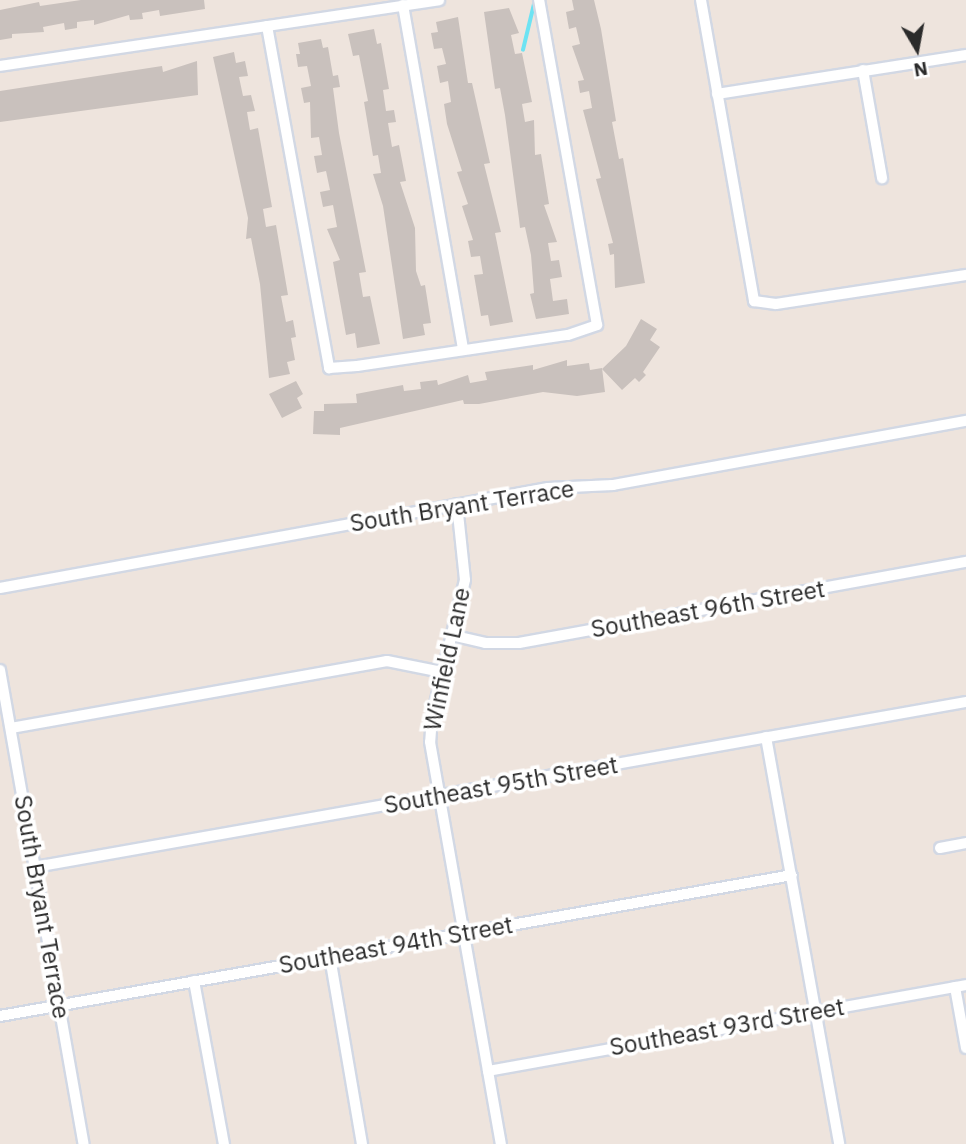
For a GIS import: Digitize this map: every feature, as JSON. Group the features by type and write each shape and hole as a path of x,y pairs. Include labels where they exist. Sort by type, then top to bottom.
{"street":[{"path":"0,66 439,0"},
{"path":"267,26 329,368 569,335 597,325 539,0"},
{"path":"701,0 748,286 758,304 966,275"},
{"path":"403,5 463,350"},
{"path":"717,94 966,55"},
{"path":"863,70 882,178"},
{"name":"South Bryant Terrace","path":"0,589 548,488 613,485 966,421"},
{"name":"Winfield Lane","path":"457,504 465,571 430,731 438,796 501,1144"},
{"name":"Southeast 96th Street","path":"450,635 485,643 519,643 966,562"},
{"path":"11,728 387,661 442,672"},
{"name":"South Bryant Terrace","path":"0,670 85,1144"},
{"name":"Southeast 95th Street","path":"35,867 966,702"},
{"path":"766,737 839,1144"},
{"path":"940,848 966,843"},
{"name":"Southeast 94th Street","path":"0,1016 792,875"},
{"path":"330,957 362,1144"},
{"path":"194,981 224,1144"},
{"path":"961,986 966,1048"},
{"name":"Southeast 93rd Street","path":"488,1070 961,986"}],"building":[{"path":"81,0 204,0 205,9 160,16 159,10 142,13 143,19 130,20 129,15 94,25 94,20 77,22 77,28 65,30 64,23 43,27 44,32 12,34 12,38 0,40 0,10 39,2 40,6"},
{"path":"572,0 594,0 616,121 612,122 619,159 623,158 645,283 615,288 614,254 610,255 608,244 613,243 596,179 601,178 583,110 592,108 589,91 580,93 578,81 584,80 572,46 580,44 576,27 569,29 566,12 574,10"},
{"path":"509,8 519,33 511,35 515,54 522,53 532,102 522,104 525,122 534,120 535,155 541,154 549,204 544,205 557,242 548,243 551,261 559,260 562,277 550,279 553,301 567,299 569,314 536,319 530,294 534,293 531,255 525,227 520,228 505,115 500,88 495,89 484,12"},
{"path":"458,17 468,83 472,83 490,163 484,164 501,232 495,233 513,322 490,326 488,315 481,316 474,275 483,274 480,256 471,257 468,241 473,240 462,206 468,204 457,172 462,171 447,124 444,104 451,102 448,81 440,83 437,66 446,64 442,48 434,49 431,33 438,32 436,22"},
{"path":"374,29 377,44 381,43 389,89 383,90 386,111 394,110 396,122 388,123 392,147 399,145 406,181 400,182 415,228 416,271 421,286 425,285 431,323 423,324 425,335 403,339 383,206 373,174 381,173 378,155 373,156 364,102 368,101 359,55 353,56 348,34"},
{"path":"321,39 323,48 328,47 333,76 338,75 340,87 333,88 339,133 366,272 359,273 363,297 370,296 380,344 357,348 355,333 346,335 333,262 340,260 327,229 337,227 333,205 323,207 320,192 330,190 326,171 317,173 314,156 322,155 319,137 311,138 310,102 304,103 301,88 311,86 307,66 298,67 296,54 300,54 298,43"},
{"path":"234,52 236,63 245,61 248,76 239,77 243,96 251,95 255,111 247,112 250,130 258,128 272,207 263,209 266,227 276,225 288,295 281,296 286,322 293,320 296,337 291,338 295,360 287,362 290,374 269,378 260,284 251,238 246,239 248,218 213,57"},
{"path":"197,61 198,95 0,122 0,91 162,66 163,72"},
{"path":"641,319 657,329 650,340 660,347 643,372 646,375 639,382 635,378 622,390 602,369 626,346"},
{"path":"567,360 567,366 589,363 590,370 602,368 605,392 577,396 543,392 479,404 464,404 463,400 340,428 340,435 313,434 314,411 324,411 324,404 357,403 356,394 403,385 404,391 421,389 420,382 437,380 438,385 468,375 470,383 487,380 485,372 533,365 533,370"},
{"path":"296,381 303,394 297,398 302,408 282,418 269,394"}],"waterway":[{"path":"523,50 535,0"}]}
